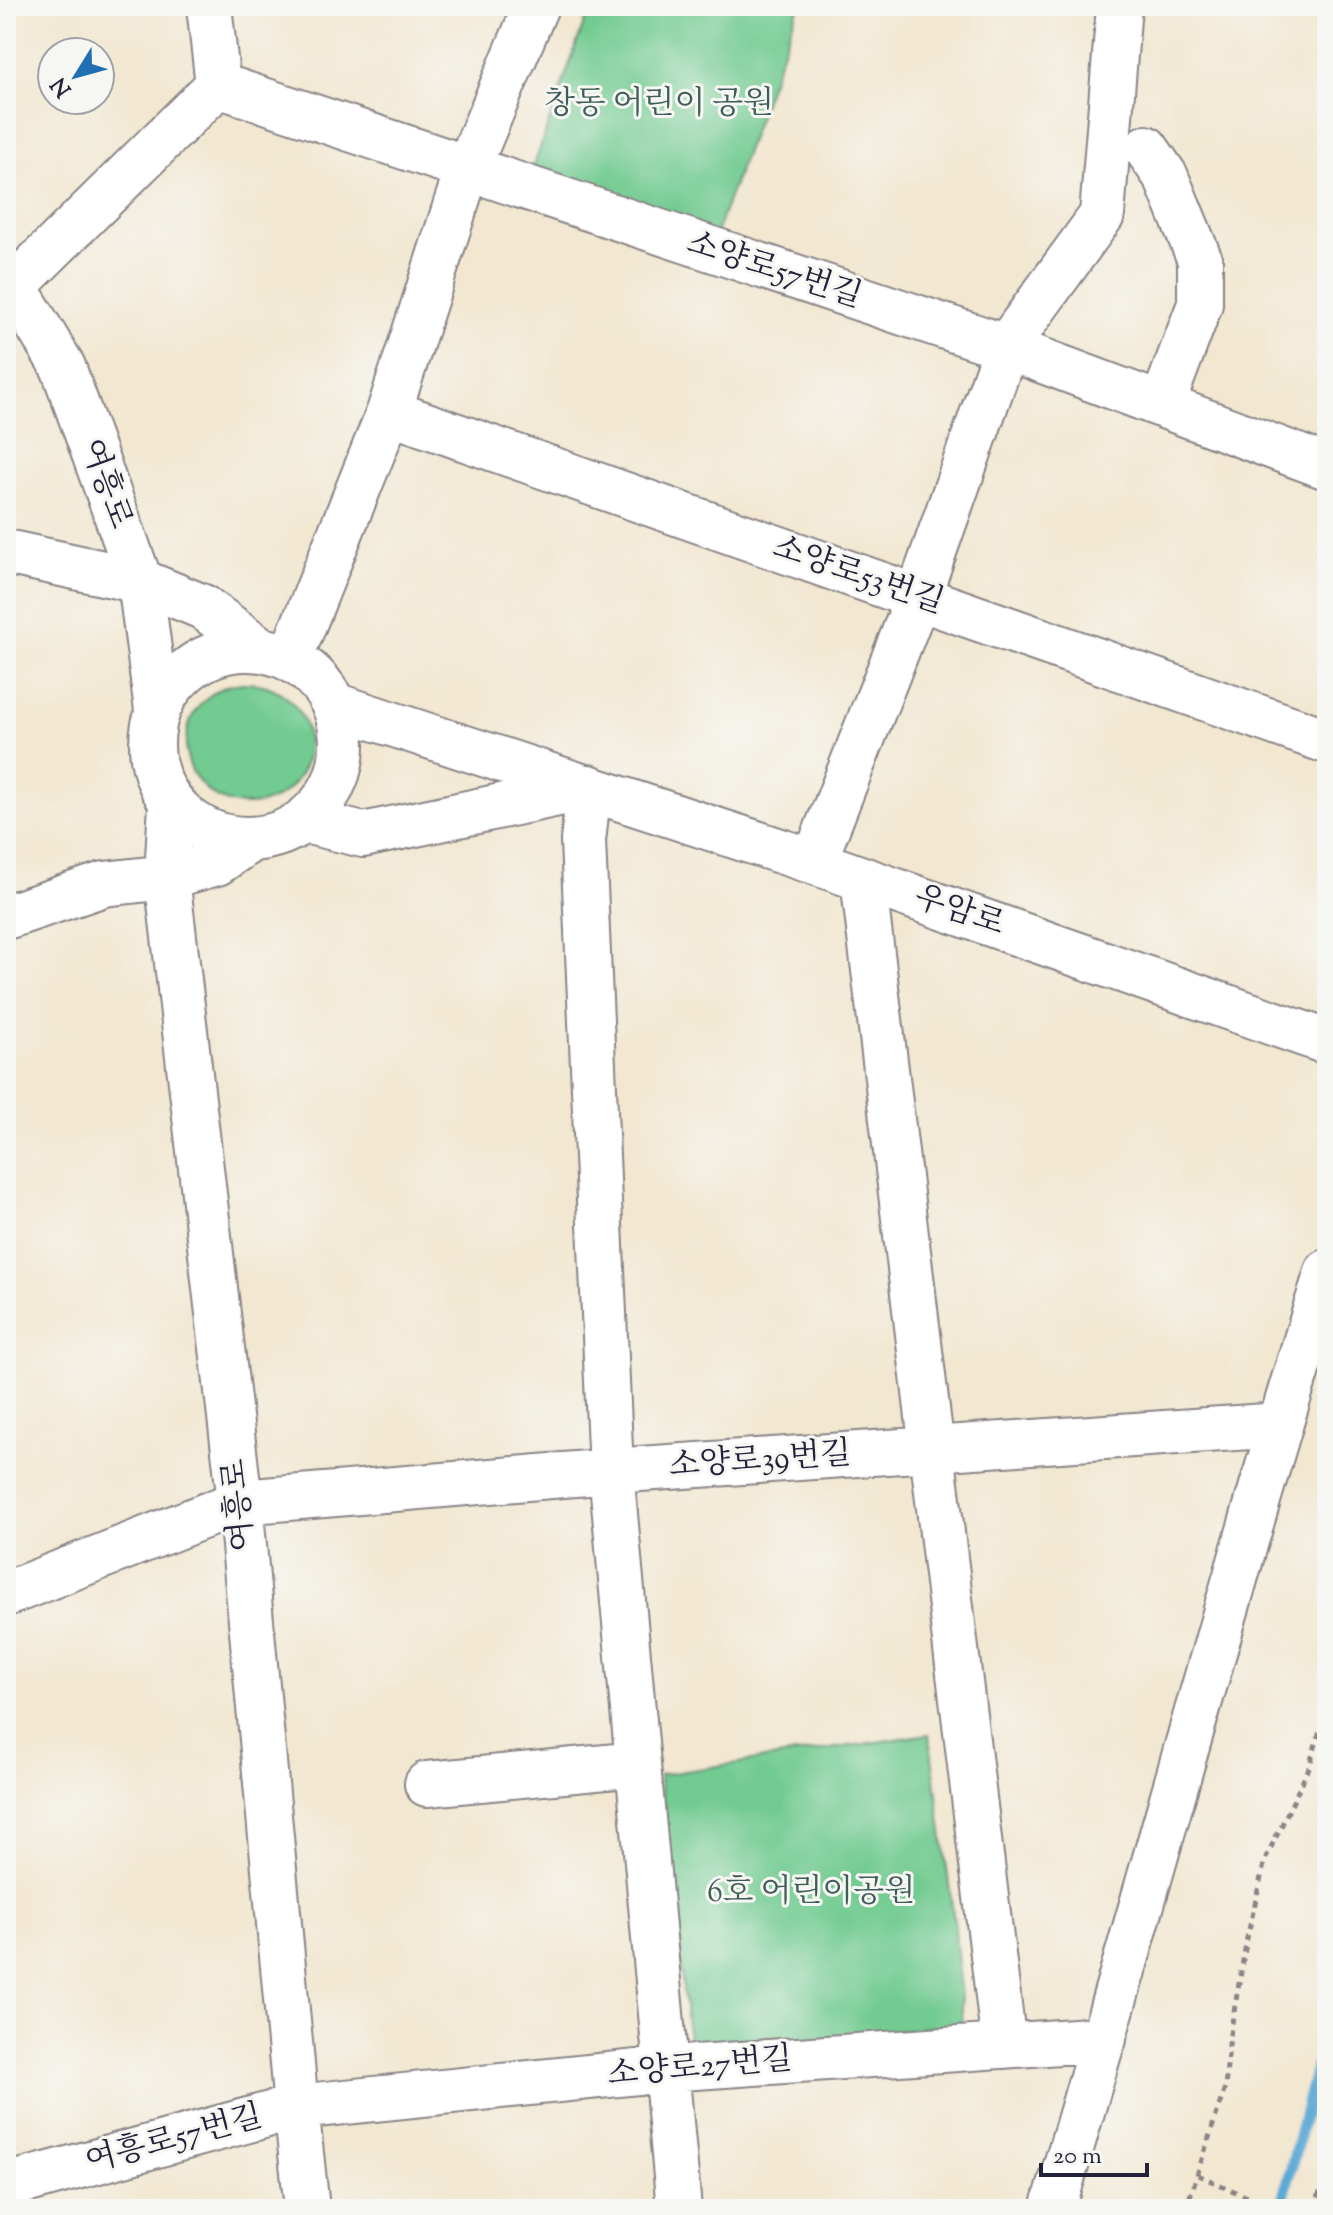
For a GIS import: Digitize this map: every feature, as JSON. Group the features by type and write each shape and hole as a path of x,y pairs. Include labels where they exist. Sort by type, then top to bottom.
{"street":[{"path":"10,280 218,85 209,6"},
{"path":"275,654 389,412 467,170 536,6"},
{"path":"814,862 918,597 1006,347 1102,215 1119,6"},
{"name":"소양로57번길","path":"218,85 1006,347 1327,467"},
{"path":"1146,148 1166,177 1200,260 1200,304 1162,405"},
{"name":"여흥로","path":"10,280 63,367 140,581 157,710"},
{"name":"소양로53번길","path":"389,412 1327,741"},
{"path":"6,552 140,581 203,607 316,678 334,705 343,736 340,768 327,797 305,821 279,835 250,840 220,837 193,823 171,803 156,774 151,742 157,710 173,683 197,662 228,650 275,654"},
{"name":"우암로","path":"334,705 814,862 1327,1042"},
{"path":"305,821 363,835 589,787 583,841 611,1471 679,2209"},
{"name":"여흥로","path":"171,803 167,877 240,1502 307,2209"},
{"path":"6,917 104,884 167,877 217,863 250,840"},
{"path":"863,879 1004,2046"},
{"path":"1053,2209 1327,1272"},
{"name":"소양로39번길","path":"6,1594 240,1502 611,1471 1280,1425"},
{"path":"427,1784 638,1764"},
{"name":"소양로27번길","path":"296,2107 667,2069 1104,2039"},
{"name":"여흥로57번길","path":"6,2186 296,2107"}],"path":[{"path":"1186,2209 1225,2088 1230,2034 1265,1860 1308,1770 1327,1699"},
{"path":"1315,2209 1327,2168"},
{"path":"1198,2175 1274,2209"}],"green space":[{"name":"창동 어린이 공원","path":"590,6 799,6 714,239 533,168"},
{"path":"247,683 270,688 290,701 303,721 308,744 303,767 290,787 270,800 247,805 224,800 204,787 191,767 186,744 191,721 204,701 224,688"},
{"name":"6호 어린이공원","path":"929,1734 955,1929 963,2024 690,2052 659,1775"}],"waterway":[{"path":"1281,2209 1327,2023"}]}
